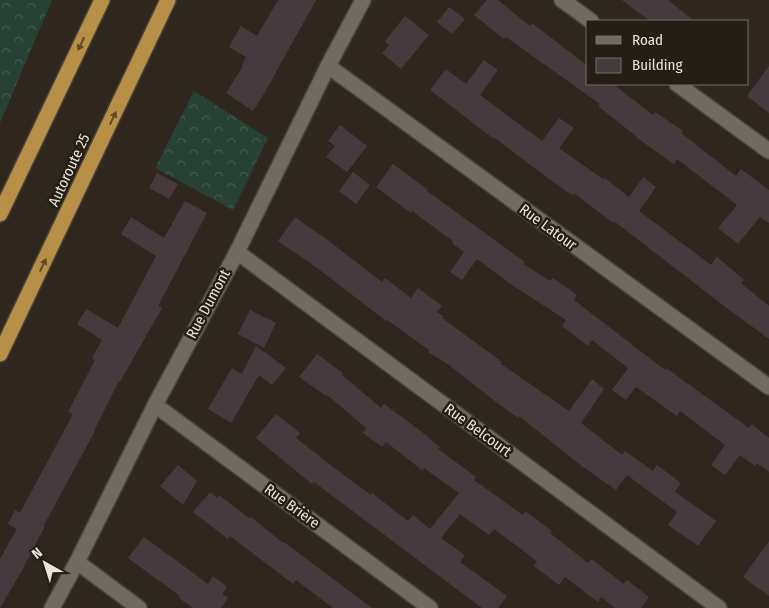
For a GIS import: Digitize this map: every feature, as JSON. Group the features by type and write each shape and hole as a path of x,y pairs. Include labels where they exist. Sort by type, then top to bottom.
{"highway":[{"path":"0,214 102,0"},
{"name":"Autoroute 25","path":"0,354 168,0"},
{"path":"154,30 173,0"}],"street":[{"name":"Rue Dumont","path":"52,608 155,405 237,252 328,66 363,0"},
{"path":"562,0 590,20"},
{"name":"Rue Latour","path":"328,66 769,388"},
{"path":"677,85 769,151"},
{"name":"Rue Belcourt","path":"237,252 719,608"},
{"name":"Rue Brière","path":"155,405 430,608"},
{"path":"77,562 139,608"}],"green space":[{"path":"0,0 52,0 0,123"},
{"path":"194,91 268,138 233,210 155,168"}],"building":[{"path":"278,0 316,0 253,111 226,93 243,66 246,57 229,47 241,26 257,36"},
{"path":"487,0 498,0 530,26 532,23 586,64 586,85 614,85 653,115 655,112 683,131 681,133 736,176 741,169 769,190 769,223 760,217 738,244 718,228 737,205 677,159 674,164 637,138 598,106 600,104 506,37 504,39 474,15"},
{"path":"622,0 668,0 693,20 649,20"},
{"path":"449,7 465,19 452,34 437,22"},
{"path":"405,16 429,35 401,69 382,53 389,45 385,41"},
{"path":"484,60 498,70 480,95 542,141 559,118 574,128 559,148 604,180 605,178 629,197 643,177 656,187 639,211 711,265 717,257 744,280 741,283 769,306 769,339 614,221 613,223 574,193 572,195 545,176 430,90 446,69 466,84"},
{"path":"769,66 769,113 747,96"},
{"path":"340,125 367,146 347,172 326,157 335,146 328,141"},
{"path":"393,164 525,262 523,264 550,281 553,278 577,295 574,300 665,370 666,368 749,428 752,424 769,438 769,472 757,463 755,466 740,455 725,475 711,465 725,445 680,411 677,416 636,387 626,400 612,390 628,368 592,340 588,346 562,326 566,320 509,283 477,259 462,280 450,272 464,252 452,243 453,241 376,187"},
{"path":"353,172 370,185 356,204 339,191"},
{"path":"157,173 178,184 169,199 149,188"},
{"path":"185,201 207,213 158,306 162,308 119,381 95,431 0,608 0,559 17,529 8,524 15,510 20,513 73,414 68,412 95,360 92,358 102,340 77,324 86,309 118,328 156,256 121,234 131,217 164,238"},
{"path":"295,217 382,282 385,278 411,298 418,288 442,306 437,312 443,316 442,318 502,362 501,364 569,411 592,379 604,389 581,423 622,455 625,451 653,471 657,465 681,483 675,492 716,521 698,546 668,525 677,512 627,475 616,490 583,467 519,416 518,418 449,365 428,352 429,350 386,321 320,270 278,241"},
{"path":"250,310 276,323 264,348 238,334"},
{"path":"256,346 286,368 272,385 259,375 231,423 208,409 232,368 242,374"},
{"path":"317,354 343,373 342,375 381,408 384,404 422,432 440,447 438,449 476,477 474,480 523,515 525,511 552,531 550,533 588,563 591,559 624,584 627,580 649,597 641,608 615,608 601,597 598,602 565,577 559,585 534,566 537,561 494,529 489,535 460,514 441,538 465,555 460,562 507,596 498,608 482,608 314,482 312,484 256,438 276,414 300,433 296,438 408,521 413,515 430,529 459,493 424,468 422,470 386,442 382,447 363,433 366,428 327,395 299,377"},
{"path":"178,465 197,481 183,505 160,486"},
{"path":"210,492 217,498 219,495 249,518 251,517 283,543 372,608 333,608 296,580 293,584 230,536 228,539 193,512"},
{"path":"144,537 208,584 213,576 227,587 222,594 228,598 221,608 193,608 179,598 180,596 128,558"},
{"path":"769,541 769,596 743,577"}]}
